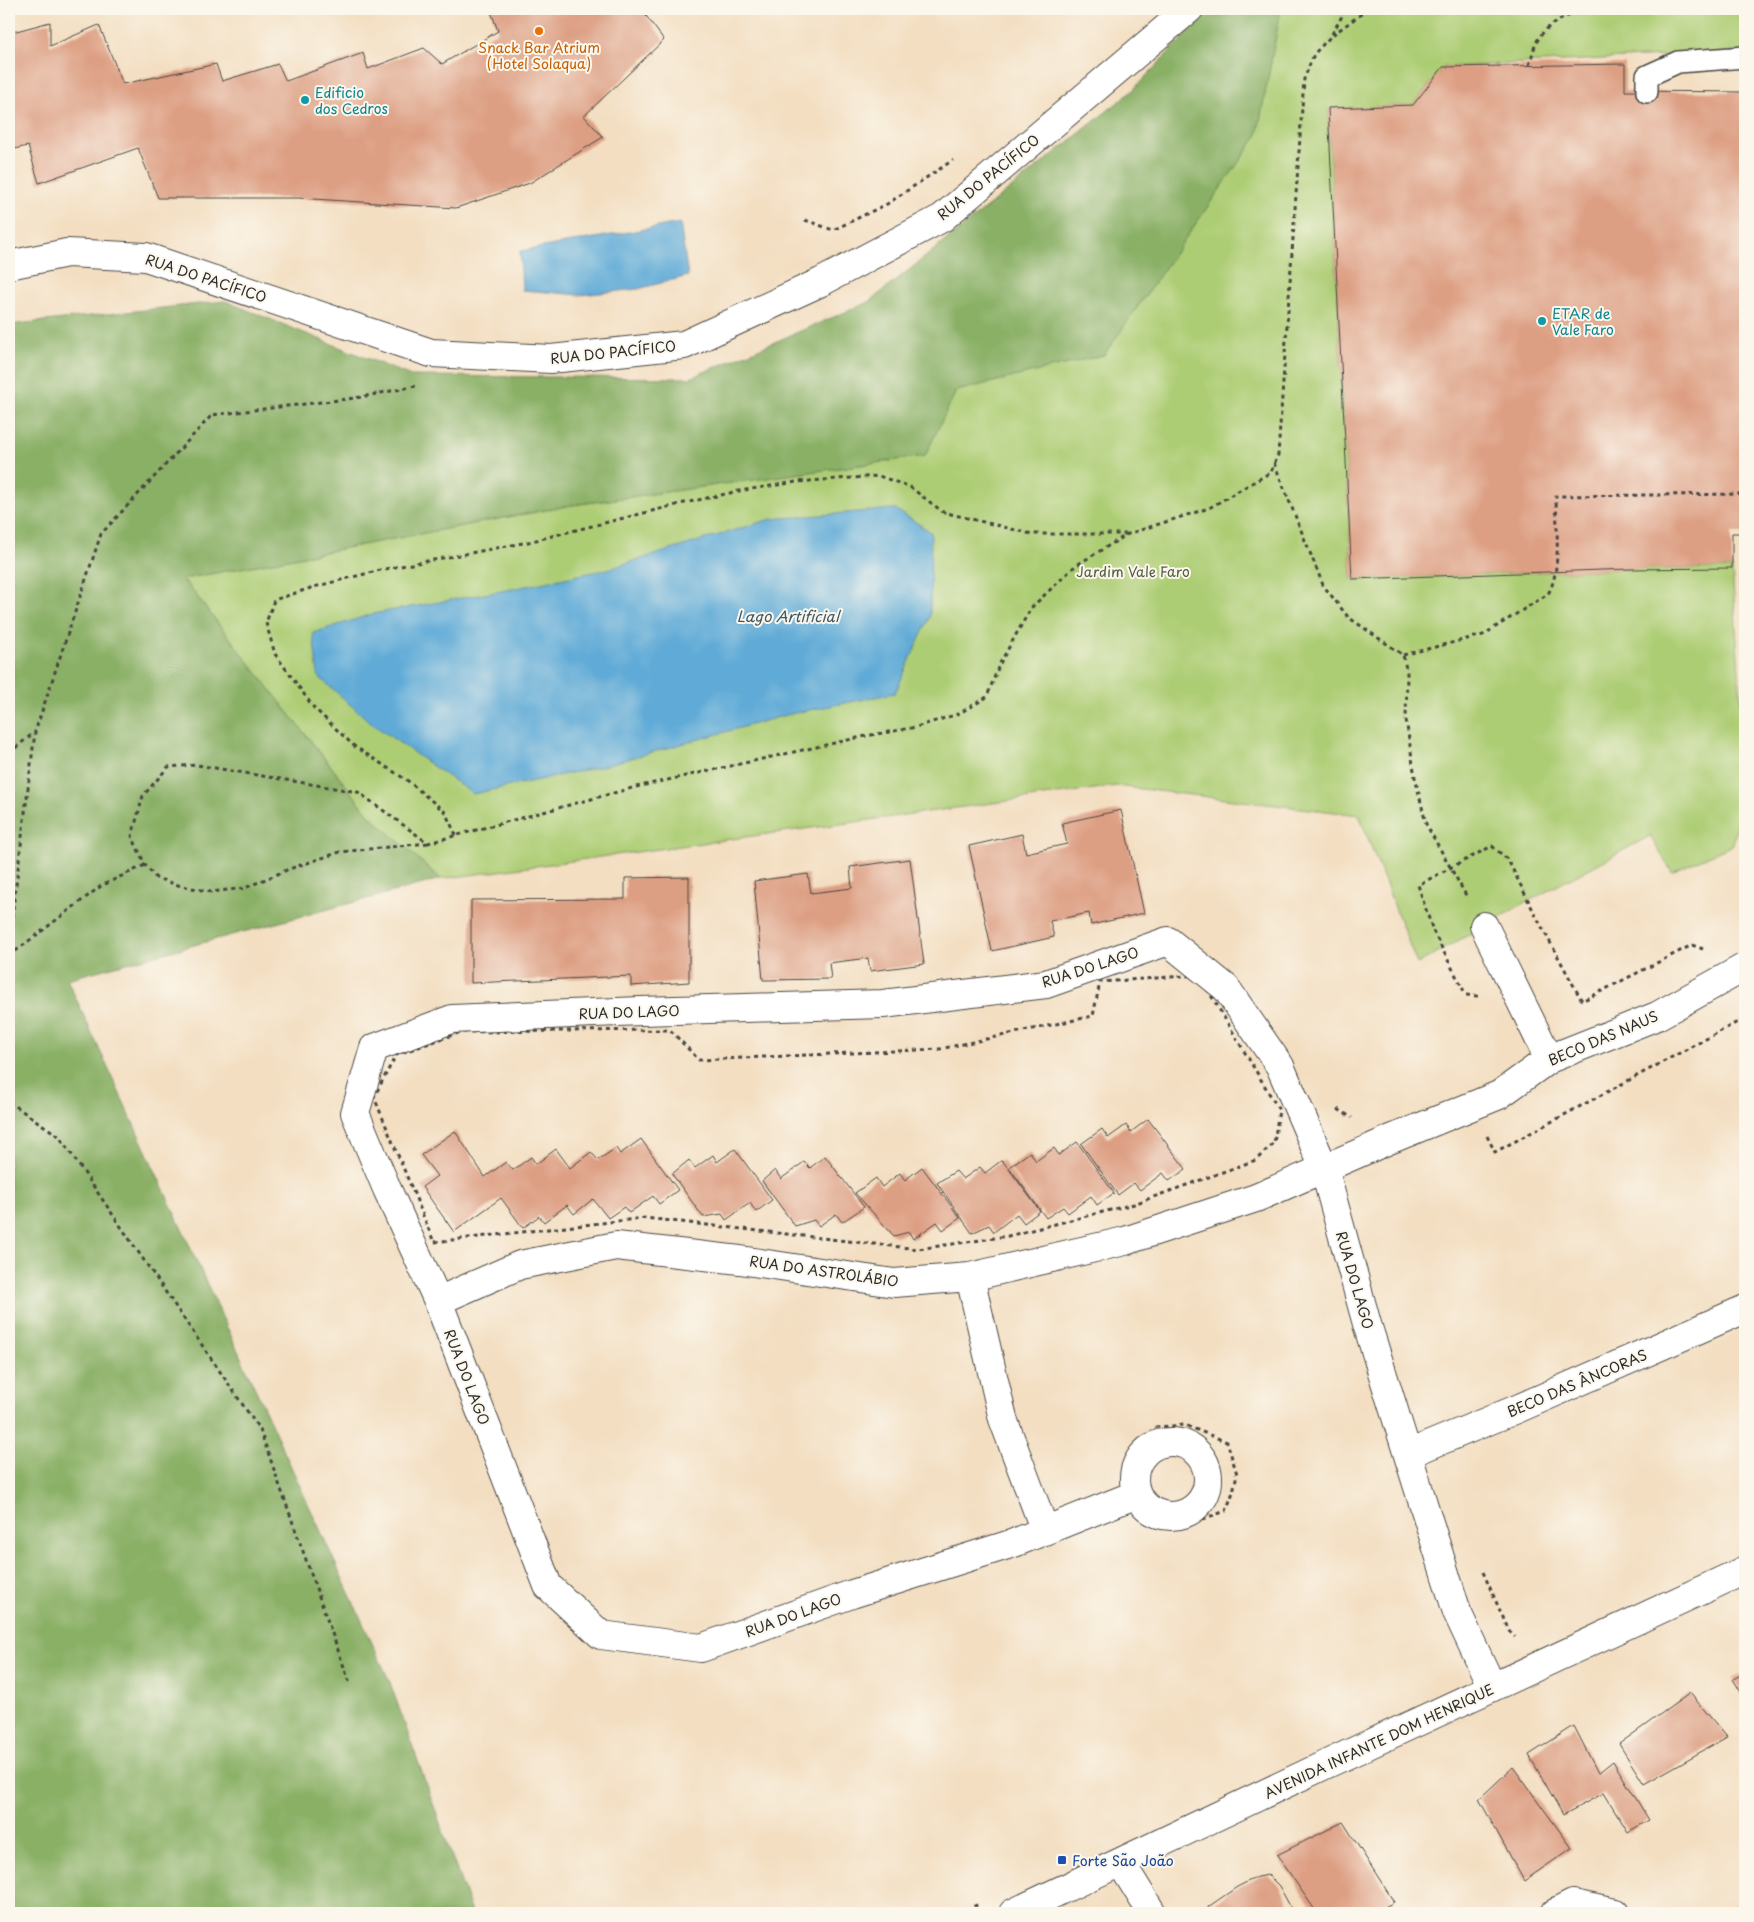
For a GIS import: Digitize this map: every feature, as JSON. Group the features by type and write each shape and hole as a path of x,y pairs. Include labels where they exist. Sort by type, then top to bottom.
{"street":[{"name":"RUA DO PACÍFICO","path":"9,265 67,253 146,257 431,353 552,359 684,345 821,282 942,218 1189,9"},
{"path":"1484,926 1549,1059"},
{"name":"RUA DO LAGO","path":"1137,1494 1014,1543 852,1594 702,1648 601,1635 548,1586 438,1301 355,1113 374,1048 452,1019 883,1004 1046,984 1168,941 1226,988 1280,1066 1324,1168 1367,1324 1457,1612 1492,1687"},
{"name":"BECO DAS NAUS","path":"1324,1168 1500,1095 1549,1059 1657,1016 1745,966"},
{"name":"RUA DO ASTROLÁBIO","path":"438,1301 520,1265 616,1246 740,1260 894,1283 970,1277 1125,1241 1256,1198 1324,1168"},
{"path":"970,1277 1003,1419 1045,1531"},
{"name":"BECO DAS ÂNCORAS","path":"1408,1454 1526,1405 1745,1309"},
{"name":"AVENIDA INFANTE DOM HENRIQUE","path":"1013,1913 1745,1570"},
{"path":"1121,1863 1152,1913"},
{"path":"1555,1913 1573,1904 1615,1913"}],"lane":[{"path":"1647,92 1647,76 1678,62 1745,57"}],"path":[{"path":"1331,36 1346,9"},
{"path":"428,843 358,792 197,765 168,767 144,796 132,836 144,865 156,878 211,892 245,888 289,869 340,852 428,843 636,787 866,736 916,727 958,714 986,696 999,665 1030,608 1075,566 1128,534 1209,508 1271,472 1278,455 1304,79 1314,54 1331,36 1368,9"},
{"path":"1529,65 1538,38 1554,24 1574,13 1591,9"},
{"path":"805,220 833,230 887,204 961,154"},
{"path":"9,941 35,732 100,534 212,415 356,398 425,384"},
{"path":"1274,463 1323,585 1348,617 1402,655 1407,673 1406,720 1415,777 1426,824 1484,926"},
{"path":"456,835 445,812 408,781 354,746 314,708 275,654 266,623 274,600 314,587 380,570 528,542 729,494 805,482 879,476 910,488 943,512 1032,534 1128,534"},
{"path":"1402,655 1483,635 1548,594 1553,585 1556,564 1556,496 1745,494"},
{"path":"9,753 35,732"},
{"path":"1483,996 1466,995 1433,931 1418,885 1492,846 1508,860 1582,1002 1692,945 1710,952"},
{"path":"9,956 101,886 144,865"},
{"path":"1198,975 1278,1110 1274,1143 1256,1160 1134,1204 1008,1236 918,1249 645,1218 434,1242 374,1097 396,1055 461,1032 670,1030 699,1060 940,1049 1092,1016 1100,982 1198,975"},
{"path":"1483,1127 1495,1152 1745,1018"},
{"path":"9,1102 59,1136 260,1430 350,1684"},
{"path":"1332,1105 1357,1121"},
{"path":"1131,1467 1133,1460 1155,1427 1185,1425 1227,1442 1237,1474 1234,1492 1226,1511 1190,1523 1152,1518"},
{"path":"1483,1570 1508,1631 1522,1643"},
{"path":"959,1913 986,1901"}],"green space":[{"path":"1210,9 1281,9 1257,136 1104,355 956,391 925,456 572,505 183,579 370,816 441,879 67,979 389,1680 472,1913 9,1913 9,325 225,301 411,376 690,378 869,302 1132,91"},
{"name":"Jardim Vale Faro","path":"1281,9 1745,9 1745,52 1443,67 1413,105 1328,109 1350,542 1504,273 1745,266 1745,460 1509,464 1350,545 1352,579 1630,569 1732,568 1745,761 1745,784 1733,845 1672,872 1650,836 1523,904 1417,964 1359,815 1116,786 441,879 370,816 183,579 572,505 924,456 956,391 1104,354 1257,136"}],"water":[{"path":"680,223 688,276 638,289 580,295 522,290 520,251"},
{"name":"Lago Artificial","path":"895,509 931,532 930,616 895,693 790,714 599,767 473,794 371,723 318,676 313,633 372,614 512,589 608,569 771,519"}],"building":[{"name":"Edificio dos Cedros","path":"490,9 641,9 664,40 584,116 603,137 530,183 456,208 298,198 158,198 138,148 39,183 28,146 9,150 9,33 50,22 50,46 99,25 123,84 216,64 222,81 278,64 286,81 363,53 368,69 424,48 442,64 498,31"},
{"name":"ETAR de Vale Faro","path":"1625,64 1625,91 1745,92 1745,533 1732,533 1732,568 1630,569 1352,579 1328,108 1413,105 1443,67"},
{"path":"1121,810 1144,913 1091,925 1089,913 1050,921 1054,937 992,951 969,846 1022,834 1026,853 1067,844 1062,823"},
{"path":"910,859 924,964 870,971 868,958 829,963 831,979 763,980 754,881 808,874 811,893 852,888 850,867"},
{"path":"689,877 689,982 631,986 631,976 471,983 471,900 625,899 625,878"},
{"path":"1148,1119 1186,1169 1169,1181 1163,1173 1140,1190 1134,1183 1118,1195 1081,1144 1102,1129 1108,1138 1126,1125 1131,1132"},
{"path":"455,1131 485,1177 506,1162 513,1170 531,1157 536,1164 556,1149 570,1168 591,1152 598,1160 616,1148 620,1154 641,1139 678,1190 659,1204 653,1196 629,1213 624,1207 608,1218 593,1199 574,1214 567,1205 544,1222 539,1216 523,1228 501,1198 454,1232 422,1187 437,1176 421,1155"},
{"path":"1077,1142 1114,1193 1097,1205 1091,1196 1068,1213 1063,1207 1046,1218 1009,1167 1030,1152 1036,1161 1054,1148 1059,1155"},
{"path":"735,1149 772,1200 756,1212 750,1203 726,1220 722,1214 703,1217 672,1174 689,1160 695,1168 713,1155 717,1162"},
{"path":"825,1156 864,1207 842,1222 836,1214 819,1226 814,1220 795,1226 762,1181 775,1170 781,1179 804,1162 810,1168"},
{"path":"1002,1160 1040,1211 1024,1223 1017,1214 994,1232 989,1225 972,1233 937,1183 956,1171 963,1179 980,1167 985,1173"},
{"path":"922,1167 960,1218 943,1230 937,1222 913,1239 909,1232 894,1236 855,1193 876,1178 882,1187 900,1173 905,1180"},
{"path":"1745,1673 1745,1699 1733,1679"},
{"path":"1690,1693 1727,1737 1644,1784 1619,1744"},
{"path":"1574,1726 1598,1773 1613,1761 1649,1820 1628,1832 1604,1793 1563,1815 1529,1755"},
{"path":"1513,1767 1572,1848 1524,1881 1479,1799"},
{"path":"1343,1822 1394,1902 1374,1913 1317,1913 1277,1855"},
{"path":"1268,1875 1279,1886 1290,1906 1289,1913 1209,1913 1208,1907 1237,1887 1257,1877"}],"place":[{"name":"Snack Bar Atrium (Hotel Solaqua)","path":"539,31"},
{"name":"Edificio dos Cedros","path":"305,100"},
{"name":"ETAR de Vale Faro","path":"1542,321"},
{"name":"Forte São João","path":"1062,1860"}]}
